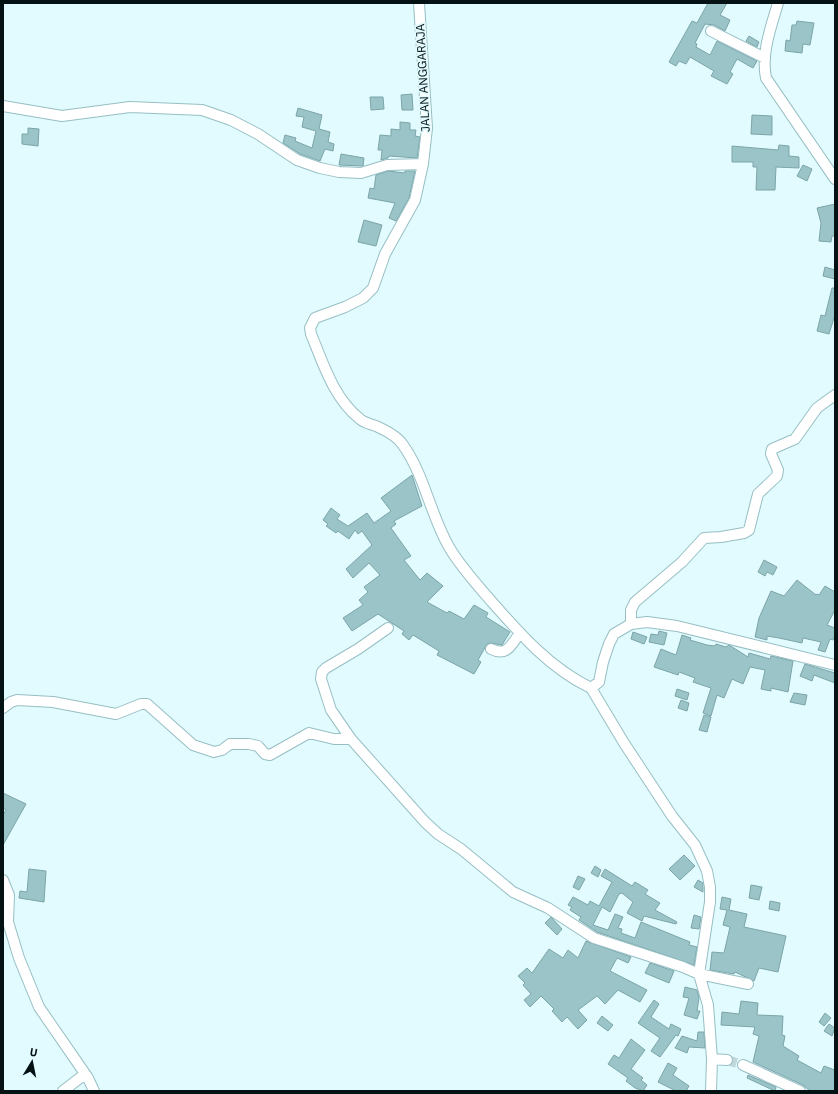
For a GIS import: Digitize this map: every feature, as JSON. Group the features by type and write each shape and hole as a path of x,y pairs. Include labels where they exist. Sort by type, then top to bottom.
{"street":[{"name":"JALAN ANGGARAJA","path":"419,3 427,128 423,164 415,200 385,254 373,288 363,298 345,307 315,318 310,328 311,334 326,372 349,410 361,421 385,430 402,443 414,462 449,547 477,584 520,633 560,669 577,682 591,688"},
{"path":"778,3 768,37 764,68 766,78 835,179"},
{"path":"711,31 765,58"},
{"path":"3,106 62,116 130,107 202,110 231,120 258,134 297,160 320,168 339,172 361,173 387,165 423,164"},
{"path":"631,624 631,610 635,602 682,562 704,538 744,533 749,530 758,494 777,476 778,470 771,454 772,450 795,439 817,408 835,395"},
{"path":"711,1091 712,1059 708,1005 699,974 710,902 710,887 702,859 695,845 672,816 624,743 591,688 599,682 608,644 614,634 631,624 646,622 676,626 835,665"},
{"path":"388,628 358,649 326,668 321,676 331,710 351,739 425,822 438,834 461,849 513,892 548,908 594,938 676,964 699,974 748,984"},
{"path":"491,649 501,653 505,651 520,633"},
{"path":"3,708 11,702 17,700 53,702 116,714 141,704 147,704 193,745 214,752 222,750 230,744 249,744 258,746 265,754 270,755 310,733 334,739 351,739"},
{"path":"3,880 9,895 8,922 19,958 39,1007 85,1074 94,1091"},
{"path":"712,1059 727,1060"},
{"path":"743,1065 800,1091"},
{"path":"63,1091 85,1074"}],"building":[{"path":"708,3 727,3 720,15 730,20 725,31 714,25 705,24 695,43 697,44 696,47 710,55 717,41 757,61 753,68 737,59 730,72 733,74 727,84 711,76 714,71 690,57 686,64 679,61 676,66 669,62 692,21 697,23"},
{"path":"797,21 814,23 810,45 803,44 802,53 785,51 786,40 790,41 792,25 796,25"},
{"path":"749,36 759,42 757,47 746,41"},
{"path":"412,94 413,110 402,110 401,95"},
{"path":"370,97 383,97 384,109 371,110"},
{"path":"298,108 322,115 319,129 330,132 328,142 334,144 333,151 325,149 320,161 300,154 283,143 285,135 296,138 295,141 312,148 316,131 302,127 304,117 296,116"},
{"path":"752,115 772,116 772,135 751,134"},
{"path":"400,122 410,123 410,130 416,130 415,136 420,137 417,158 389,156 388,158 381,160 382,150 378,150 380,135 391,136 391,129 400,130"},
{"path":"28,128 39,129 38,146 22,144 22,134 28,134"},
{"path":"779,145 789,146 789,156 799,157 799,168 776,167 775,190 756,190 757,167 753,167 753,162 732,162 732,146 778,150"},
{"path":"341,154 364,158 363,166 339,165"},
{"path":"803,165 812,169 807,181 797,176"},
{"path":"388,171 405,173 405,171 415,171 409,198 396,221 389,218 395,203 368,198 370,188 374,189 376,175"},
{"path":"835,204 835,236 832,236 831,242 819,241 821,223 817,208"},
{"path":"364,220 382,225 376,246 358,242"},
{"path":"825,267 835,270 835,279 823,276"},
{"path":"832,288 835,288 835,315 829,334 817,331 821,315 825,316"},
{"path":"412,475 422,506 394,521 396,524 391,528 411,556 404,560 420,580 427,573 443,586 427,602 447,613 449,611 464,619 474,605 488,613 486,617 510,632 502,645 487,644 478,660 481,662 474,674 437,655 439,651 413,635 409,640 402,634 404,631 378,614 352,631 343,618 363,605 359,600 368,592 364,587 380,575 369,563 353,578 346,569 372,545 362,531 358,534 355,530 349,539 338,531 336,533 326,526 328,524 323,520 331,508 340,515 337,519 348,526 367,513 374,523 391,511 381,498"},
{"path":"764,560 777,567 773,575 767,572 765,576 758,572"},
{"path":"797,580 816,595 819,595 825,586 835,592 835,610 827,625 835,628 835,635 833,640 830,639 825,652 818,650 821,642 803,638 802,643 767,636 767,640 755,637 759,618 771,591 784,596"},
{"path":"659,631 667,633 664,645 649,642 651,634 658,635"},
{"path":"633,632 647,637 644,644 631,639"},
{"path":"682,635 691,638 690,640 707,645 715,646 716,644 726,647 729,645 748,657 749,653 770,659 771,656 793,661 788,692 771,688 771,691 761,689 765,670 750,667 743,684 732,679 724,698 717,695 711,716 703,713 711,688 693,682 695,678 679,672 678,675 654,667 661,649 676,655"},
{"path":"805,664 835,673 835,683 814,675 812,681 800,676"},
{"path":"677,689 689,693 687,700 675,696"},
{"path":"794,693 807,695 805,705 790,702"},
{"path":"681,700 689,703 687,711 678,708"},
{"path":"704,715 711,717 707,732 699,730"},
{"path":"3,793 26,804 3,845 3,815 6,810 3,808"},
{"path":"684,855 695,866 680,880 669,869"},
{"path":"595,866 601,870 598,877 591,873"},
{"path":"29,869 46,871 44,902 19,898 20,891 27,892"},
{"path":"605,869 632,886 635,882 648,890 645,894 660,903 655,910 677,922 676,924 644,916 642,921 627,913 633,902 622,893 619,894 610,912 602,907 593,925 608,930 615,914 623,917 618,928 622,929 621,933 635,938 641,922 690,942 689,945 697,947 694,965 597,932 579,920 581,917 570,910 572,907 568,905 573,897 588,905 590,901 599,906 612,882 601,876"},
{"path":"578,876 585,879 579,890 573,887"},
{"path":"698,880 703,883 703,892 694,887"},
{"path":"751,885 762,887 759,900 749,898"},
{"path":"722,897 731,899 729,910 747,914 744,927 786,936 778,972 759,968 754,981 735,972 734,974 710,970 712,952 724,953 730,927 723,925 727,910 720,909"},
{"path":"770,901 780,903 779,911 769,909"},
{"path":"694,915 701,917 699,929 691,928"},
{"path":"551,917 562,929 557,935 545,923"},
{"path":"586,941 631,957 628,963 617,958 610,971 647,990 640,1002 618,990 605,1004 597,996 578,1010 587,1020 578,1029 567,1017 562,1022 552,1011 554,1009 541,996 530,1007 524,1000 531,994 523,985 525,983 518,976 527,968 532,973 549,949 563,958 568,950 578,958"},
{"path":"650,963 674,971 669,983 645,973"},
{"path":"685,987 697,990 699,998 697,1011 700,1011 697,1019 684,1015 689,998 683,997"},
{"path":"654,1000 659,1004 651,1017 669,1029 671,1024 681,1029 678,1036 676,1035 660,1057 651,1051 660,1038 638,1023"},
{"path":"741,1001 758,1003 757,1015 783,1016 782,1035 785,1036 783,1046 799,1056 797,1060 821,1073 824,1066 835,1070 835,1091 810,1091 803,1085 753,1062 759,1036 753,1034 755,1027 721,1025 722,1012 739,1014"},
{"path":"825,1013 831,1018 824,1026 819,1022"},
{"path":"602,1016 613,1025 608,1031 597,1023"},
{"path":"829,1024 835,1028 832,1036 824,1031"},
{"path":"698,1032 704,1032 705,1048 689,1047 687,1053 675,1048 682,1036 697,1041"},
{"path":"631,1039 645,1050 631,1069 643,1078 641,1080 647,1085 643,1091 635,1088 626,1081 628,1078 608,1064 614,1055 619,1058"},
{"path":"668,1063 677,1068 673,1075 689,1086 686,1091 676,1091 658,1082"},
{"path":"748,1075 776,1087 775,1091 747,1078"}],"tunnel":[{"path":"727,1060 743,1065"}]}
